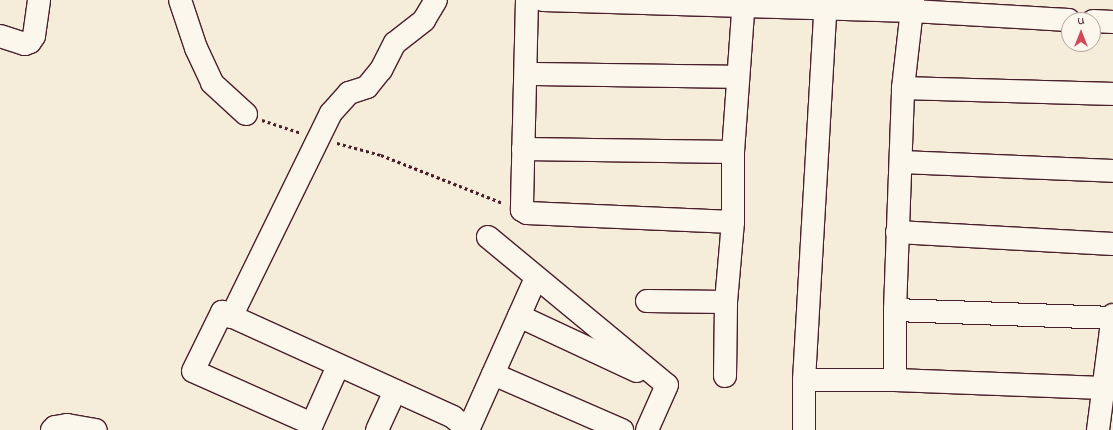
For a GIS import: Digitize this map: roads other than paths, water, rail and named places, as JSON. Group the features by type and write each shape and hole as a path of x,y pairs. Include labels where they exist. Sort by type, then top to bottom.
{"street":[{"path":"0,36 25,44 30,42 34,36 39,0"},
{"path":"180,0 196,48 212,83 246,114"},
{"path":"231,317 331,113 349,93 367,87 381,70 395,43 424,20 436,0"},
{"path":"527,0 527,74 522,149 522,210 527,213 733,222"},
{"path":"543,0 912,6 1061,19"},
{"path":"725,376 726,302 733,222 733,152 737,77 744,3"},
{"path":"804,430 804,380 826,5"},
{"path":"895,380 897,232 903,88 912,6"},
{"path":"1101,21 1113,22"},
{"path":"527,74 737,77"},
{"path":"903,88 1113,94"},
{"path":"522,149 733,152"},
{"path":"901,162 1113,171"},
{"path":"897,232 1113,244"},
{"path":"488,236 536,278 667,385"},
{"path":"338,366 312,424 193,371 222,312 453,418 468,430 536,278"},
{"path":"647,301 726,302"},
{"path":"895,310 1113,316 1098,430"},
{"path":"519,316 667,385"},
{"path":"493,374 622,430"},
{"path":"804,380 895,380 1103,388"},
{"path":"647,430 667,385"},
{"path":"377,430 395,391"},
{"path":"52,430 55,427 66,425 96,430"}]}
